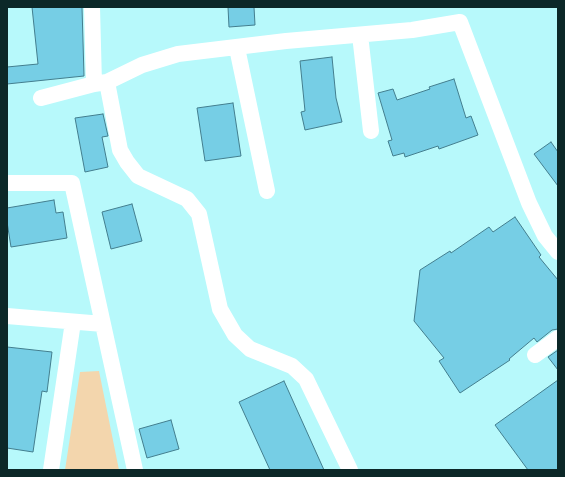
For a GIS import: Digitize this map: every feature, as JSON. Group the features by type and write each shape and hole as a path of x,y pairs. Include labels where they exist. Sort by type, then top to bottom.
{"street":[{"path":"92,7 100,83 120,150 138,176 187,199 199,214 220,308 235,335 250,349 292,366 306,379 350,470"},
{"path":"41,98 100,83 142,65 178,54 286,41 412,30 460,22 529,203 545,236 558,252"},
{"path":"360,35 371,131"},
{"path":"237,48 267,191"},
{"path":"7,183 72,183 135,470"},
{"path":"7,316 103,324"},
{"path":"51,470 73,322"},
{"path":"535,355 558,338"}],"shaded area":[{"path":"99,371 119,470 65,470 80,372"}],"building":[{"path":"32,7 82,7 84,76 7,84 7,67 38,64"},
{"path":"228,7 254,7 255,25 229,27"},
{"path":"332,57 336,98 342,122 305,130 301,112 305,111 300,61"},
{"path":"454,79 466,118 471,116 478,135 439,149 438,146 405,157 404,153 393,156 388,141 392,140 378,93 393,89 397,100"},
{"path":"233,103 241,156 205,161 197,108"},
{"path":"103,114 108,136 102,137 108,167 85,172 75,118"},
{"path":"551,142 558,152 558,186 534,154"},
{"path":"54,200 56,213 63,212 67,238 11,247 7,222 7,208"},
{"path":"132,204 142,241 111,249 102,212"},
{"path":"515,217 541,255 539,257 558,280 558,329 552,330 537,342 534,338 509,359 510,360 460,393 439,361 444,358 414,321 420,270 450,251 451,253 489,227 493,232"},
{"path":"7,347 52,352 47,392 42,391 33,452 7,448"},
{"path":"558,350 558,370 548,357"},
{"path":"558,380 558,470 528,470 495,425"},
{"path":"284,381 324,470 270,470 239,402"},
{"path":"171,420 179,449 147,458 139,429"}]}
